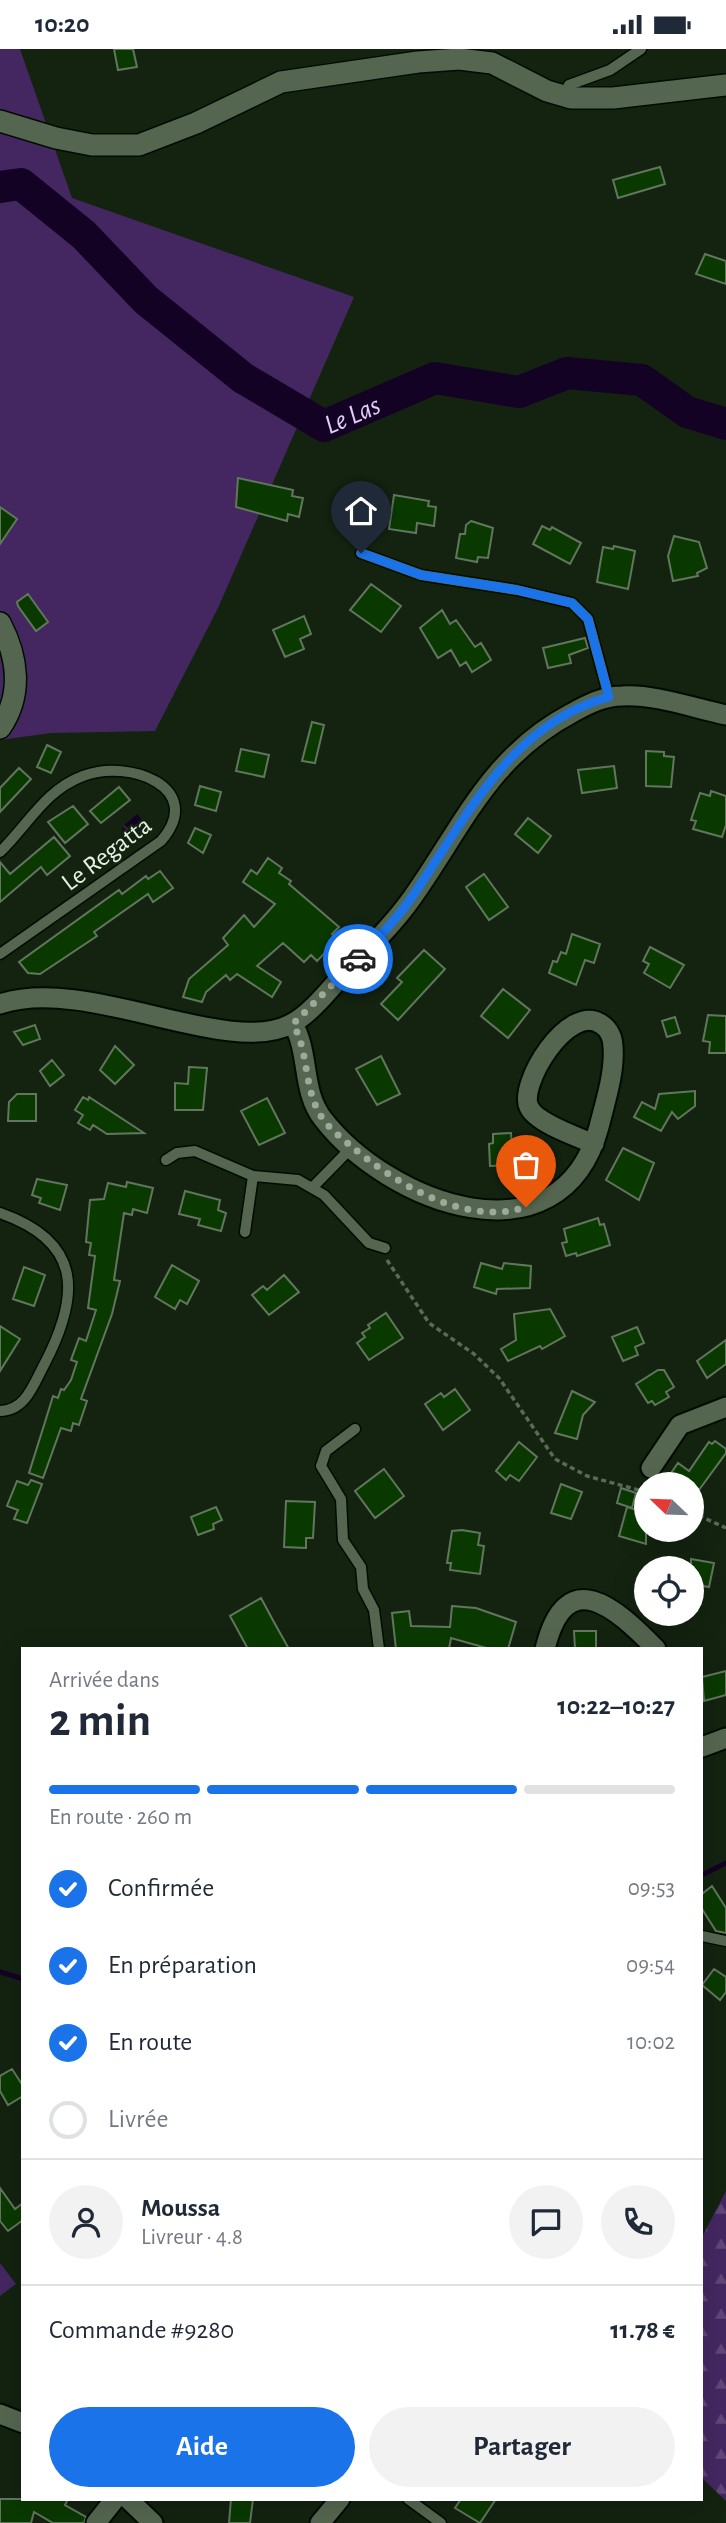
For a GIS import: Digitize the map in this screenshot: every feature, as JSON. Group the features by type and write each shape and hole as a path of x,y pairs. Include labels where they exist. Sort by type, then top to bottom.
{"street":[{"path":"0,121 84,144 139,145 196,123 260,89 281,82 418,62 459,59 492,63 562,96 613,98 726,85"},
{"path":"0,623 13,658 17,681 12,703 0,729"},
{"path":"0,1004 24,996 43,996 92,1001 226,1030 260,1031 293,1024 401,912 510,756 544,728 583,706 609,697 635,696 726,715"},
{"path":"293,1024 300,1038 304,1073 318,1113 353,1147 392,1179 408,1187 458,1205 505,1212 540,1202 565,1187 580,1173 594,1144 610,1077 613,1047 607,1028 587,1019 569,1025 561,1033 532,1079 527,1101 529,1109 542,1120 594,1144"},
{"path":"651,1468 680,1425 726,1407"},
{"path":"546,1647 562,1608 573,1600 587,1598 624,1618 654,1647"},
{"path":"703,1747 726,1738"},
{"path":"0,2414 21,2422"},
{"path":"96,2523 112,2501"},
{"path":"130,2501 153,2523"},
{"path":"320,2523 338,2501"}],"lane":[{"path":"562,96 569,85 610,70 641,49"},
{"path":"361,553 421,575 517,590 572,603 588,619 609,697"},
{"name":"Le Regatta","path":"0,852 58,789 99,771 126,769 147,776 164,790 176,807 174,824 161,841 0,954"},
{"path":"312,1188 353,1147"},
{"path":"166,1160 177,1153 195,1151 253,1176 289,1178 324,1195 369,1243 381,1247"},
{"path":"245,1232 253,1176"},
{"path":"0,1213 29,1225 52,1244 66,1271 69,1302 58,1337 30,1392 17,1406 0,1411"},
{"path":"355,1429 326,1451 321,1466 341,1499 343,1540 361,1567 363,1589 374,1611 379,1647"},
{"path":"703,1936 726,1941"},
{"path":"411,2501 441,2523"}],"path":[{"path":"381,1247 429,1324 474,1354 499,1378 555,1459 587,1476 634,1489"},
{"path":"704,1518 726,1528"}],"green space":[{"path":"0,49 20,49 72,198 354,297 218,608 155,731 51,733 0,740"},
{"path":"726,2191 726,2501 703,2479 703,2235"},
{"path":"0,2263 16,2284 0,2296"}],"water":[{"path":"137,814 143,821 129,833 122,832 123,826"}],"building":[{"path":"114,49 133,49 137,67 118,70"},
{"path":"660,167 665,184 618,198 613,180"},
{"path":"705,254 726,261 726,284 696,274"},
{"path":"238,478 293,490 292,496 303,498 299,517 288,514 287,521 236,507"},
{"path":"394,495 429,501 428,506 436,507 434,526 417,523 416,533 389,529"},
{"path":"0,507 17,519 0,544"},
{"path":"471,521 493,528 488,558 478,557 477,562 456,558 460,534 465,534 466,525"},
{"path":"542,526 550,530 552,527 581,543 570,564 533,544"},
{"path":"674,536 699,542 707,568 697,573 698,576 673,581 668,556"},
{"path":"614,546 635,551 628,589 597,582 603,547 613,549"},
{"path":"371,584 401,606 381,632 350,610"},
{"path":"28,594 48,622 36,631 17,602"},
{"path":"442,610 450,624 456,620 475,647 481,643 491,660 472,672 466,662 460,666 451,650 438,658 420,628"},
{"path":"304,616 311,634 300,639 304,649 285,657 273,630"},
{"path":"585,638 588,648 569,655 571,663 548,668 543,648"},
{"path":"312,722 324,725 315,763 302,761"},
{"path":"47,745 61,752 51,773 37,767"},
{"path":"241,749 269,755 264,777 236,771"},
{"path":"646,751 664,752 664,756 674,757 671,787 646,786"},
{"path":"614,766 617,788 582,793 578,770"},
{"path":"19,768 31,779 0,812 0,788"},
{"path":"200,786 221,792 216,811 195,805"},
{"path":"119,787 130,800 101,823 90,811"},
{"path":"711,791 726,796 726,825 722,837 693,829 696,821 691,820 700,793 710,796"},
{"path":"73,806 88,824 65,843 48,822"},
{"path":"528,818 551,836 538,853 515,834"},
{"path":"195,828 211,835 203,853 188,843"},
{"path":"54,837 70,856 47,875 41,867 0,902 0,862 10,874"},
{"path":"268,858 282,868 279,873 291,881 289,884 339,927 332,934 338,939 317,961 311,955 304,962 283,943 257,966 281,982 272,997 237,974 230,980 226,975 206,992 202,1002 183,997 189,979 228,945 223,938 244,915 254,927 275,904 243,882 251,870 257,874"},
{"path":"160,871 173,888 153,902 148,894 94,932 97,936 40,974 28,973 19,962 119,890 122,894 146,876 148,879"},
{"path":"484,874 508,907 489,920 466,887"},
{"path":"572,934 600,944 594,963 585,960 576,985 549,973 553,961 557,962 561,952 566,954"},
{"path":"650,947 684,965 670,988 644,973 649,964 643,961"},
{"path":"424,950 445,969 398,1020 381,1004 402,982 397,978"},
{"path":"503,989 530,1010 508,1038 481,1016"},
{"path":"708,1015 726,1016 726,1053 709,1053 710,1042 703,1041"},
{"path":"675,1017 680,1033 667,1037 662,1021"},
{"path":"35,1025 40,1039 23,1045 14,1032"},
{"path":"115,1046 134,1065 115,1084 100,1070"},
{"path":"381,1056 400,1094 377,1105 356,1069"},
{"path":"52,1060 64,1075 50,1086 40,1071"},
{"path":"189,1067 207,1068 203,1110 175,1110 175,1083 188,1084"},
{"path":"695,1091 695,1106 678,1119 672,1112 661,1131 634,1117 642,1102 655,1109 659,1094"},
{"path":"17,1094 36,1094 36,1121 8,1121 9,1102"},
{"path":"83,1097 88,1100 89,1097 144,1133 107,1134 93,1125 90,1130 78,1123 83,1115 75,1110"},
{"path":"267,1098 285,1133 259,1145 241,1111"},
{"path":"511,1133 513,1165 490,1166 489,1144 493,1143 493,1134"},
{"path":"623,1148 654,1163 639,1200 606,1180"},
{"path":"37,1179 67,1185 60,1210 39,1203 41,1198 32,1195"},
{"path":"127,1182 153,1188 147,1213 133,1209 132,1215 124,1213 114,1280 120,1281 112,1314 81,1399 87,1401 79,1425 73,1423 71,1431 61,1428 43,1478 29,1473 53,1396 58,1398 61,1389 64,1390 71,1380 77,1362 71,1360 79,1338 86,1341 96,1310 88,1308 95,1256 89,1255 91,1243 86,1242 90,1200 104,1199 108,1183 126,1187"},
{"path":"185,1191 220,1200 218,1210 226,1213 221,1231 198,1225 200,1219 179,1214"},
{"path":"598,1218 600,1225 604,1224 610,1245 577,1256 576,1253 566,1256 562,1243 567,1242 564,1229"},
{"path":"481,1263 502,1269 504,1263 531,1266 530,1288 497,1289 496,1294 474,1287"},
{"path":"172,1265 199,1281 187,1304 180,1300 175,1309 155,1297"},
{"path":"24,1267 45,1275 34,1306 13,1299"},
{"path":"284,1275 299,1292 269,1315 252,1295 263,1286 267,1290"},
{"path":"550,1309 565,1336 542,1349 540,1346 508,1361 501,1349 516,1340 514,1314"},
{"path":"386,1313 403,1338 369,1360 357,1343 365,1337 362,1333 370,1328 368,1325"},
{"path":"0,1326 20,1339 0,1371"},
{"path":"637,1327 644,1343 635,1347 638,1355 623,1361 612,1337"},
{"path":"726,1340 726,1364 707,1378 697,1361"},
{"path":"658,1370 664,1370 674,1387 666,1392 669,1397 655,1405 652,1401 648,1403 636,1384"},
{"path":"455,1389 470,1410 443,1430 425,1404 441,1393 444,1397"},
{"path":"572,1391 595,1402 583,1415 577,1439 555,1433"},
{"path":"715,1441 726,1449 726,1453 704,1483 704,1472 672,1472 678,1463 689,1471 709,1442 712,1444"},
{"path":"519,1442 537,1457 519,1481 510,1475 506,1480 496,1471"},
{"path":"384,1469 404,1496 375,1518 355,1491"},
{"path":"31,1480 42,1484 27,1523 14,1519 18,1510 7,1506 17,1481 28,1485"},
{"path":"561,1484 582,1492 571,1519 551,1513"},
{"path":"621,1488 634,1492 632,1508 617,1503"},
{"path":"286,1501 315,1502 313,1538 306,1538 306,1548 284,1547"},
{"path":"216,1507 222,1520 213,1524 214,1529 198,1535 191,1517"},
{"path":"627,1507 634,1509 634,1540 619,1536"},
{"path":"452,1531 480,1533 478,1545 484,1546 480,1574 450,1570 451,1563 447,1563"},
{"path":"704,1561 714,1563 709,1587 704,1586"},
{"path":"261,1598 288,1647 247,1647 230,1616"},
{"path":"452,1606 476,1608 516,1622 509,1647 483,1647 451,1638 449,1647 396,1647 392,1613 409,1611 411,1626 450,1627"},
{"path":"574,1631 596,1631 596,1647 575,1647"},
{"path":"726,1671 726,1695 704,1701 703,1677"},
{"path":"712,1886 726,1908 726,1933 716,1931 703,1911 703,1893"},
{"path":"714,1969 726,1977 726,1992 720,2000 703,1984"},
{"path":"12,2069 21,2083 21,2097 8,2105 0,2091 0,2076"},
{"path":"0,2188 15,2209 21,2204 21,2221 8,2231 0,2221"},
{"path":"0,2499 67,2501 65,2505 86,2517 84,2523 53,2523 34,2512 31,2523 0,2523"},
{"path":"231,2501 253,2501 250,2523 229,2523"},
{"path":"460,2501 495,2501 480,2523 455,2508"}],"waterway":[{"name":"Le Las","path":"0,187 21,184 84,235 146,300 243,378 324,426 435,378 519,392 567,373 642,380 687,412 726,424"},
{"path":"703,1874 726,1863"},
{"path":"0,1972 21,1978"}],"way so far":[{"path":"358,959 293,1024 300,1038 304,1073 318,1113 380,1171 408,1187 458,1205 494,1212 526,1207"}],"route":[{"path":"358,959 414,896 455,831 510,756 544,728 583,706 609,697 588,619 572,603 517,590 421,575 361,553"}]}
